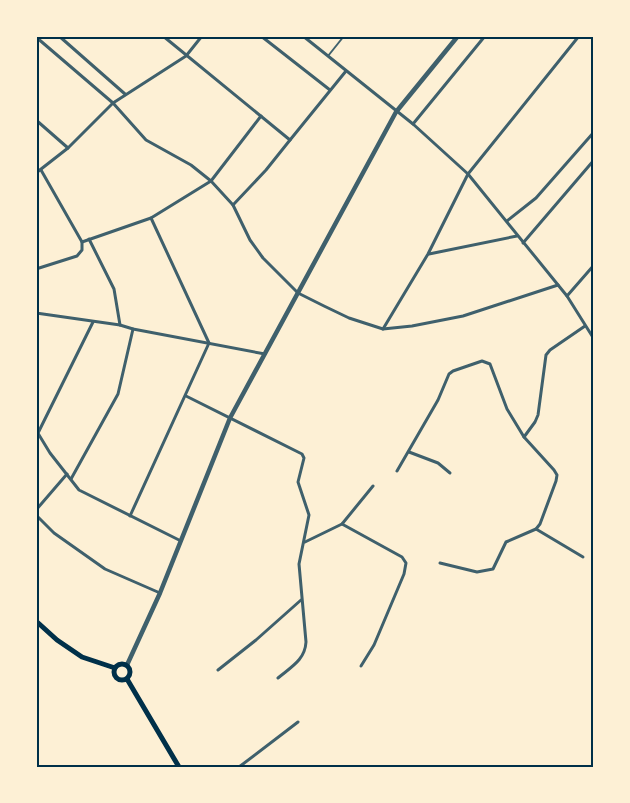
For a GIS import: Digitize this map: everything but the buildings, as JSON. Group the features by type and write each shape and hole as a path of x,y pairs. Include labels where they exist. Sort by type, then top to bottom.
{"main road":[{"path":"36,621 57,640 82,657 115,668"},
{"path":"119,664 127,665 130,672 126,679 117,678 114,674 115,668 119,664"},
{"path":"126,679 179,767"}],"street":[{"path":"59,36 125,94"},
{"path":"163,36 290,140"},
{"path":"36,173 68,148 113,103 186,56 202,36"},
{"path":"261,36 330,90"},
{"path":"303,36 413,124 468,174 567,296 594,339"},
{"path":"127,665 160,593 230,418 396,112 458,36"},
{"path":"413,124 485,36"},
{"path":"383,328 428,254 468,174 579,36"},
{"path":"36,37 113,103 146,140 191,165 211,181 233,205 256,249 298,293 349,318 383,328 412,326 462,316 558,285"},
{"path":"233,205 266,170 346,71"},
{"path":"82,242 151,218 211,181 260,116"},
{"path":"36,120 68,148"},
{"path":"507,221 536,198 594,132"},
{"path":"523,243 594,160"},
{"path":"36,269 77,256 82,250 82,242 41,170"},
{"path":"130,516 209,343 151,218"},
{"path":"428,254 517,236"},
{"path":"89,239 114,289 120,325"},
{"path":"567,296 594,265"},
{"path":"36,313 120,325 265,354"},
{"path":"93,322 37,432 79,490 181,541"},
{"path":"524,437 538,415 546,356 550,350 585,326"},
{"path":"71,479 118,394 133,329"},
{"path":"398,471 438,400 449,374 482,361 490,364 507,409 524,437 557,475 542,519 536,529 506,542 495,566 490,570 477,572 440,563"},
{"path":"186,396 303,455 304,461 298,482 309,515 299,564 306,650 296,664 278,678"},
{"path":"409,452 438,463 450,473"},
{"path":"36,510 67,474"},
{"path":"304,542 342,524 372,486"},
{"path":"36,516 54,533 105,569 160,593"},
{"path":"342,524 402,557 406,564 404,574 374,645 361,666"},
{"path":"536,529 583,557"},
{"path":"218,670 256,640 302,599"},
{"path":"239,767 298,722"}],"lane":[{"path":"327,56 344,36"}]}
